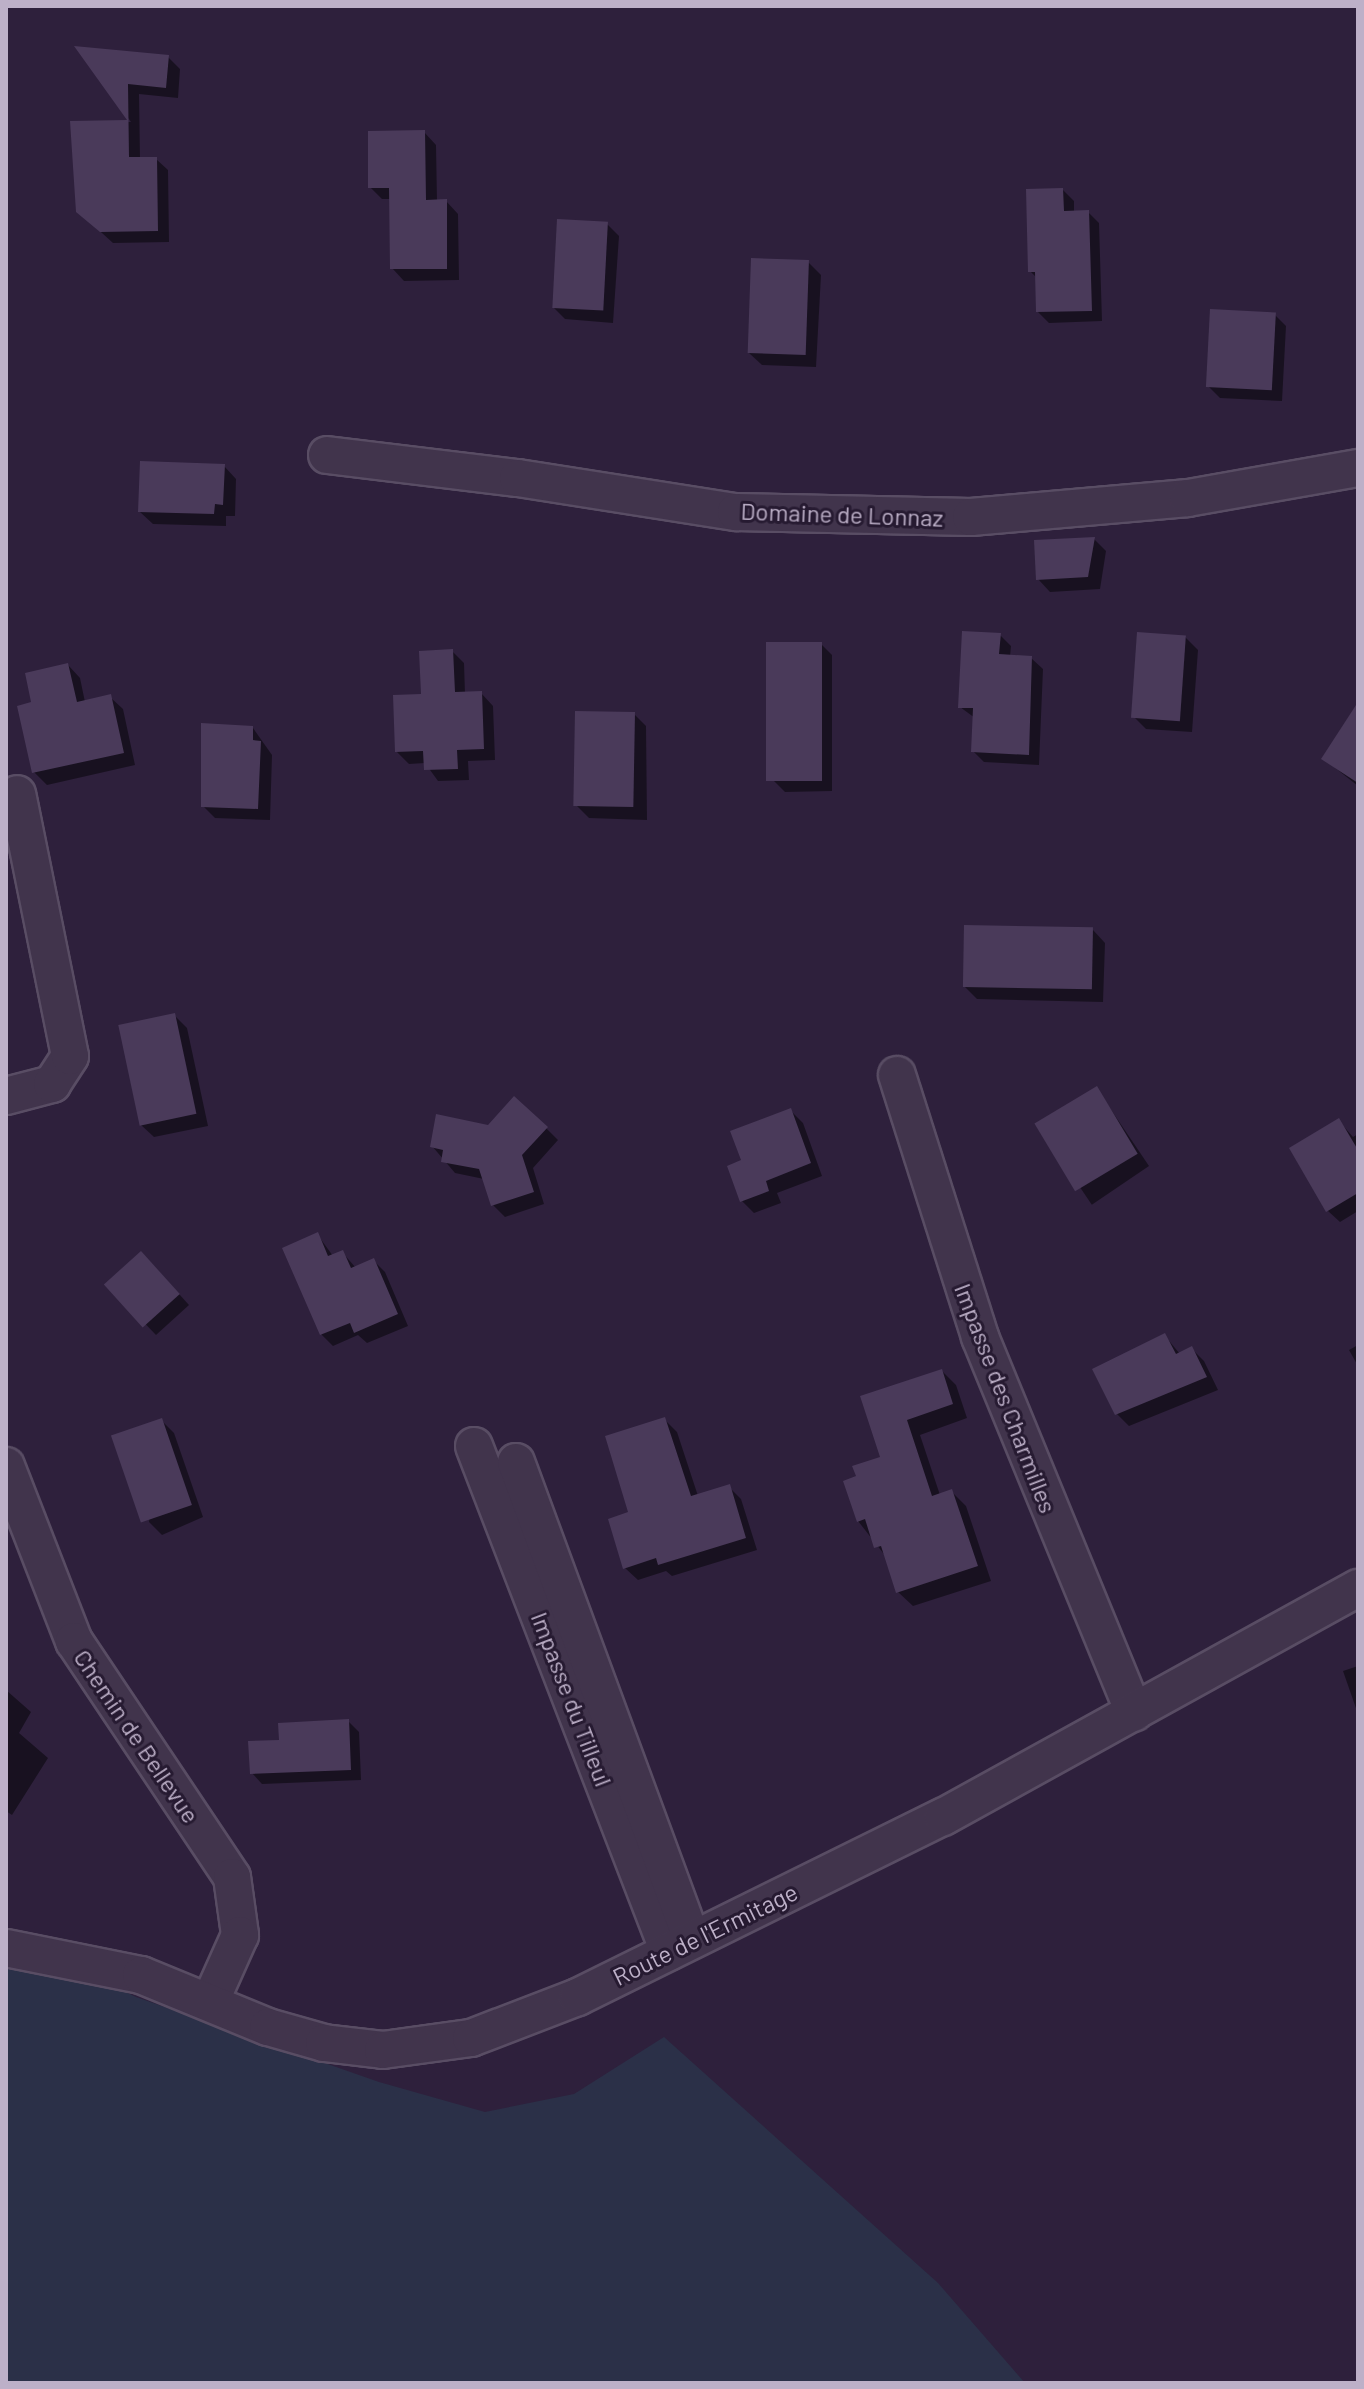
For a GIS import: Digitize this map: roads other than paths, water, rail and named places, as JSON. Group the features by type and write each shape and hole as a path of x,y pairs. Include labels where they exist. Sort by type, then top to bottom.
{"street":[{"name":"Domaine de Lonnaz","path":"327,455 518,478 736,512 971,517 1188,498 1358,468"},
{"path":"6,1096 52,1084 70,1056 17,794"},
{"name":"Impasse des Charmilles","path":"897,1075 980,1337 1134,1713"},
{"name":"Impasse du Tilleul","path":"474,1446 681,1946"},
{"path":"516,1462 681,1946"},
{"name":"Chemin de Bellevue","path":"6,1466 74,1641 232,1877 240,1935 210,2002"},
{"name":"Route de l'Ermitage","path":"6,1948 141,1975 324,2043 412,2049 500,2029 681,1946 943,1817 1358,1588"}]}
